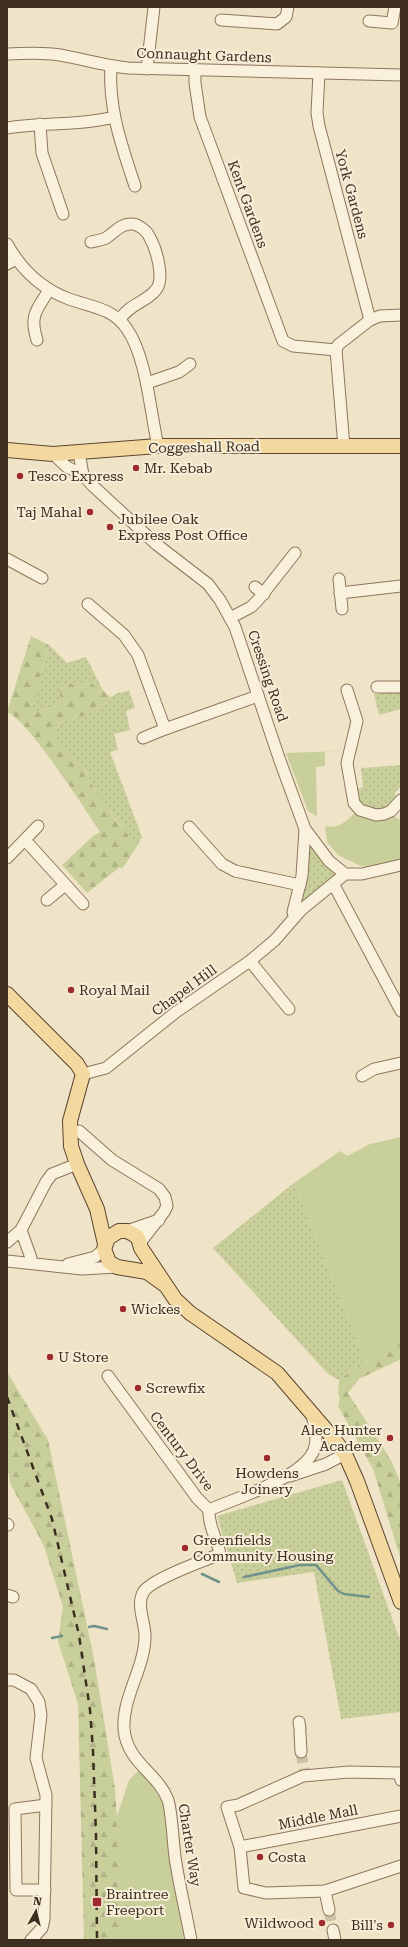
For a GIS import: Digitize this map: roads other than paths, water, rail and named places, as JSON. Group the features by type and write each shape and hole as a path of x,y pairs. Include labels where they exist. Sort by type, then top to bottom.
{"main road":[{"name":"Coggeshall Road","path":"7,450 53,454 158,446 401,446"},
{"path":"7,994 77,1064 83,1074 70,1121 71,1146 76,1164 97,1209 105,1247 105,1255 109,1262 122,1267 147,1272 165,1285"},
{"path":"97,1209 123,1231 133,1234 175,1299 190,1313 277,1373 311,1412 344,1454 357,1481 401,1602"},
{"path":"105,1247 108,1238 123,1231"},
{"path":"122,1267 134,1264 139,1258 141,1246"}],"street":[{"path":"147,69 154,7"},
{"path":"221,20 277,24 286,17 288,7"},
{"path":"369,21 392,23 395,7"},
{"name":"Connaught Gardens","path":"7,54 29,53 60,55 111,66 147,69 401,75"},
{"path":"111,66 109,85 114,117 135,186"},
{"name":"Kent Gardens","path":"195,70 197,99 202,123 281,338 286,344 336,350"},
{"name":"York Gardens","path":"319,73 317,113 319,126 370,320"},
{"path":"7,128 40,124 80,124 114,117"},
{"path":"40,124 42,153 63,214"},
{"path":"91,242 105,238 121,226 132,224 139,227 149,235 161,273 160,284 156,291 131,306 120,319"},
{"path":"7,244 11,262 49,290 69,299 103,308 120,319 128,329 134,341 147,383 158,446"},
{"path":"37,340 33,328 33,317 49,290"},
{"path":"344,447 336,350 338,345 370,320 380,316 401,316"},
{"path":"147,383 179,372 190,364"},
{"path":"79,453 83,475"},
{"name":"Cressing Road","path":"53,454 67,467 83,475 129,520 208,584 220,600 230,618 305,829 329,861 345,874"},
{"path":"230,618 251,607 259,590 294,553"},
{"path":"7,560 42,578"},
{"path":"339,579 342,609"},
{"path":"340,593 401,586"},
{"path":"88,604 131,643 138,654 165,729"},
{"path":"377,687 401,687"},
{"path":"347,690 347,706 357,725 347,757 352,799 360,810 370,814 384,814 395,808 401,800"},
{"path":"143,738 258,696"},
{"path":"7,858 38,826"},
{"path":"189,827 222,864 236,871 300,885"},
{"path":"295,917 293,912 300,885 304,857 305,829"},
{"path":"25,840 83,904"},
{"path":"345,874 362,874 401,865"},
{"name":"Chapel Hill","path":"83,1074 106,1068 176,1012 250,961 275,940 300,910 332,886 345,874"},
{"path":"47,900 65,885"},
{"path":"332,886 336,889 401,1011"},
{"path":"250,961 289,1009"},
{"path":"362,1076 374,1069 401,1063"},
{"path":"79,1132 112,1160 159,1189 165,1197 167,1206 141,1246"},
{"path":"7,1242 22,1230 52,1174 76,1164"},
{"path":"123,1231 159,1220"},
{"path":"22,1230 31,1258"},
{"path":"60,1266 86,1261 95,1257 105,1247"},
{"path":"7,1261 82,1269 122,1267"},
{"name":"Century Drive","path":"108,1376 197,1498 209,1510 288,1477 303,1464 315,1448 315,1423 311,1412"},
{"path":"288,1477 326,1464 344,1454"},
{"name":"Charter Way","path":"191,1940 176,1859 168,1800 159,1786 131,1752 126,1740 124,1728 126,1707 138,1670 145,1638 140,1605 141,1598 144,1591 153,1583 220,1554 218,1544 208,1518 209,1510"},
{"path":"7,1680 14,1680 30,1689 39,1702 41,1715 36,1758 46,1795 44,1919 42,1928 31,1940"},
{"path":"300,1728 301,1752"},
{"path":"401,1780 399,1773 305,1773 238,1805 227,1807 240,1847 244,1888 266,1893 325,1891 401,1866"},
{"path":"45,1890 16,1890 15,1809 46,1805"},
{"name":"Middle Mall","path":"240,1847 401,1816"},
{"path":"325,1891 329,1910"}],"waterway":[{"path":"244,1577 300,1565 316,1565 338,1591 344,1594 369,1597"},
{"path":"202,1574 219,1582"},
{"path":"89,1627 94,1626 107,1629"},
{"path":"52,1638 62,1636"}],"tunnel":[{"path":"301,1752 304,1770"},
{"path":"329,1910 333,1930"}],"railway":[{"path":"7,1397 52,1519 79,1635 90,1710 93,1751 96,1835 97,1940"}],"place":[{"name":"Mr. Kebab","path":"136,468"},
{"name":"Tesco Express","path":"20,476"},
{"name":"Taj Mahal","path":"90,512"},
{"name":"Jubilee Oak Express Post Office","path":"110,527"},
{"name":"Royal Mail","path":"71,990"},
{"name":"Wickes","path":"123,1309"},
{"name":"U Store","path":"50,1357"},
{"name":"Screwfix","path":"138,1388"},
{"name":"Alec Hunter Academy","path":"390,1438"},
{"name":"Howdens Joinery","path":"267,1458"},
{"name":"Greenfields Community Housing","path":"185,1548"},
{"name":"Costa","path":"260,1857"},
{"name":"Braintree Freeport","path":"97,1902"},
{"name":"Wildwood","path":"322,1923"},
{"name":"Bill's","path":"391,1925"}]}
